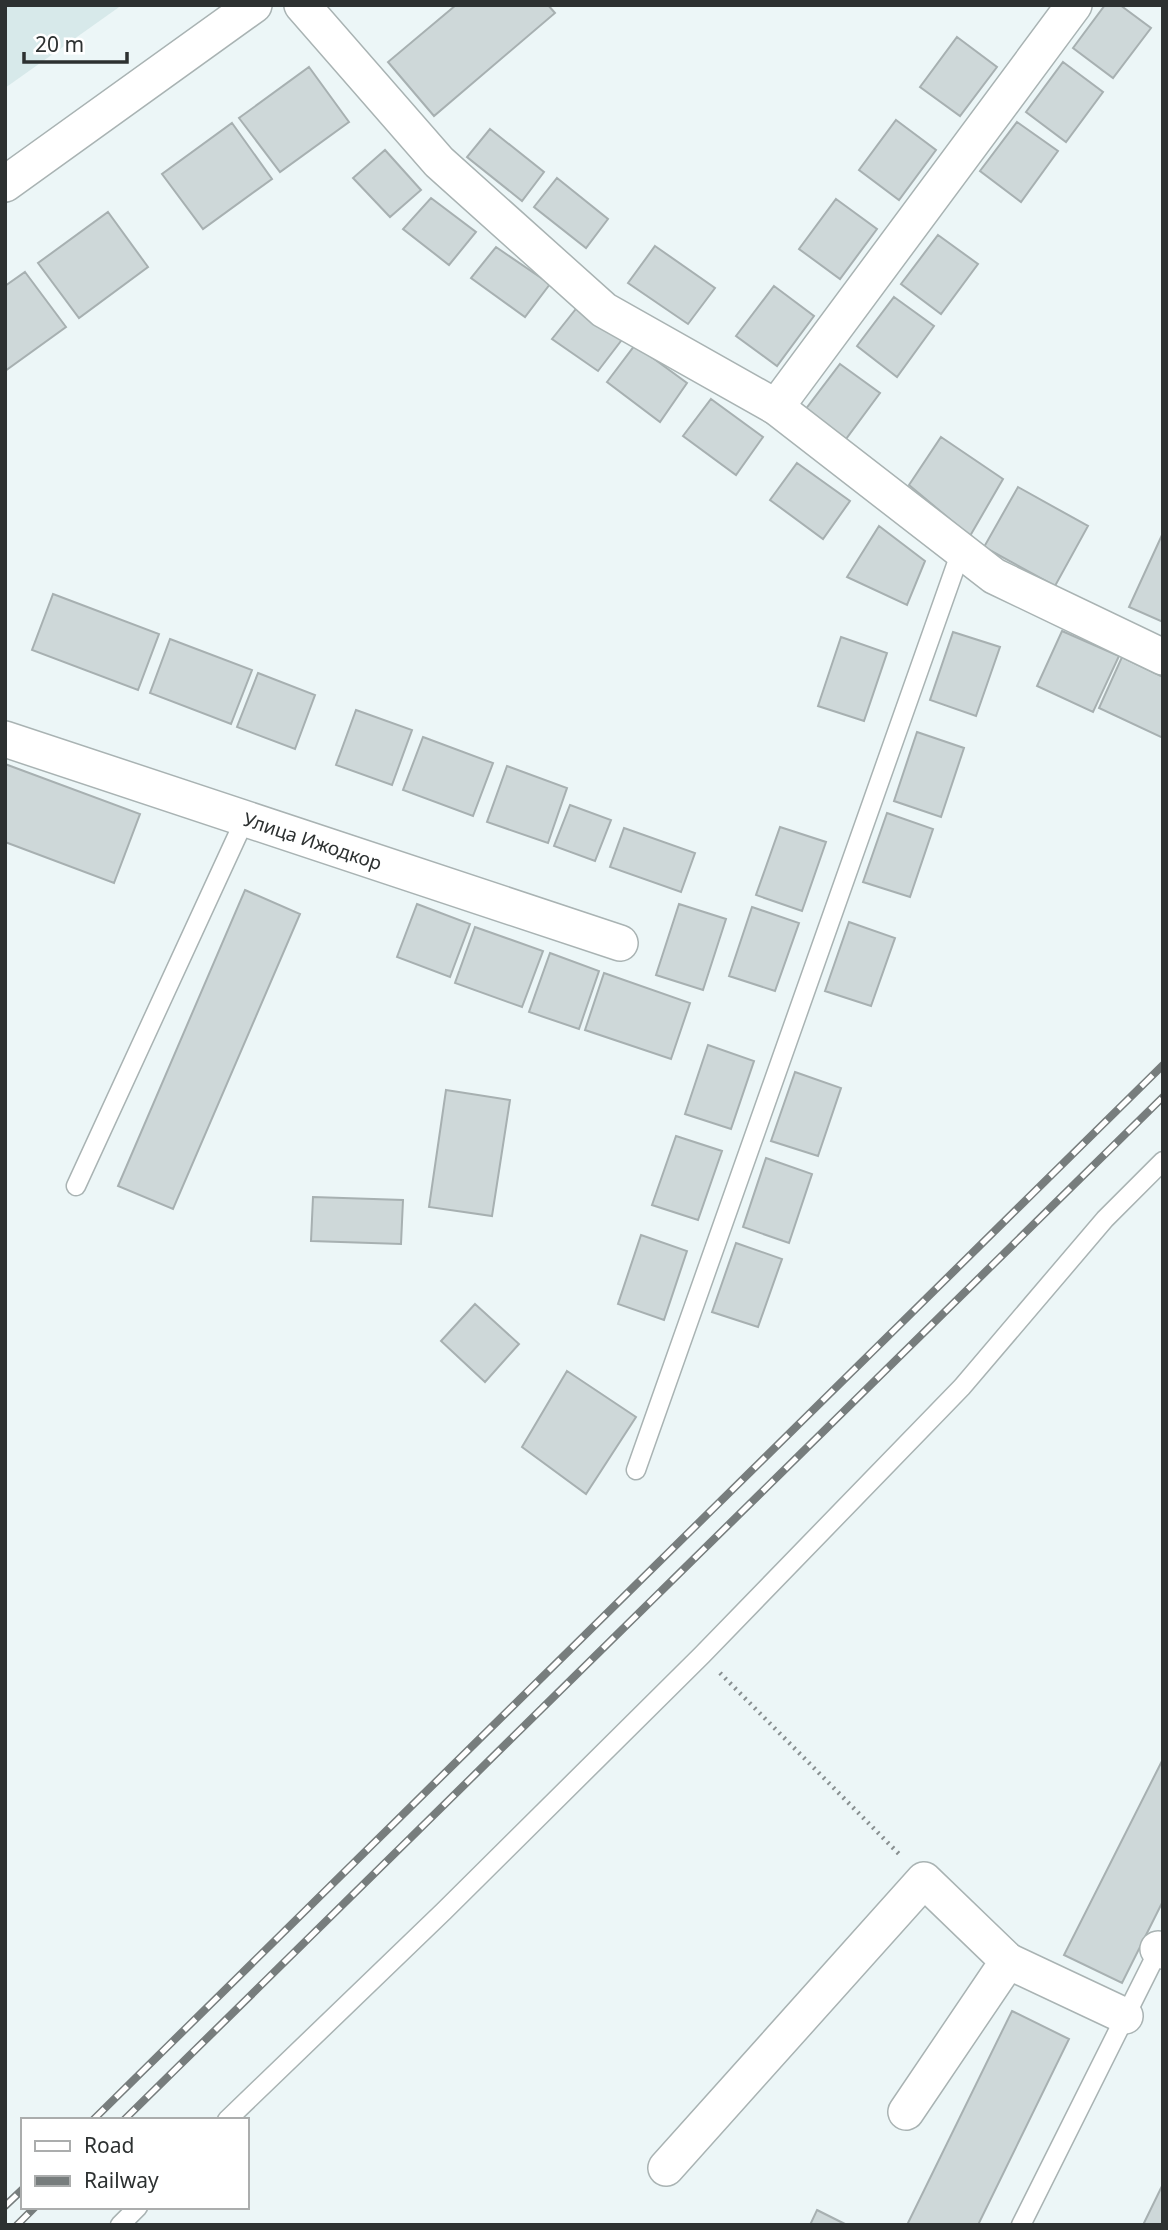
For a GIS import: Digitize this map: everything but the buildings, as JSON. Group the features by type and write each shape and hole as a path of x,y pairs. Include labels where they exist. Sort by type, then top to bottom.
{"street":[{"path":"5,184 254,5"},
{"path":"302,5 439,162 604,310 776,407 994,576 1163,657"},
{"path":"776,407 1074,5"},
{"name":"Улица Ижодкор","path":"5,739 620,943"},
{"path":"666,2168 924,1880 1008,1961 1125,2016"},
{"path":"906,2112 1008,1961"}],"lane":[{"path":"636,1470 961,551"},
{"path":"76,1186 245,819"},
{"path":"229,2118 444,1911 702,1655 962,1387 1105,1219 1163,1161"},
{"path":"1021,2225 1161,1947"},
{"path":"120,2225 136,2209"}],"path":[{"path":"702,1655 924,1880"}],"shaded area":[{"path":"5,5 122,5 5,88"}],"railway":[{"path":"95,2118 1163,1065"},
{"path":"126,2118 1163,1097"},
{"path":"5,2206 21,2191"},
{"path":"17,2225 33,2209"}]}
